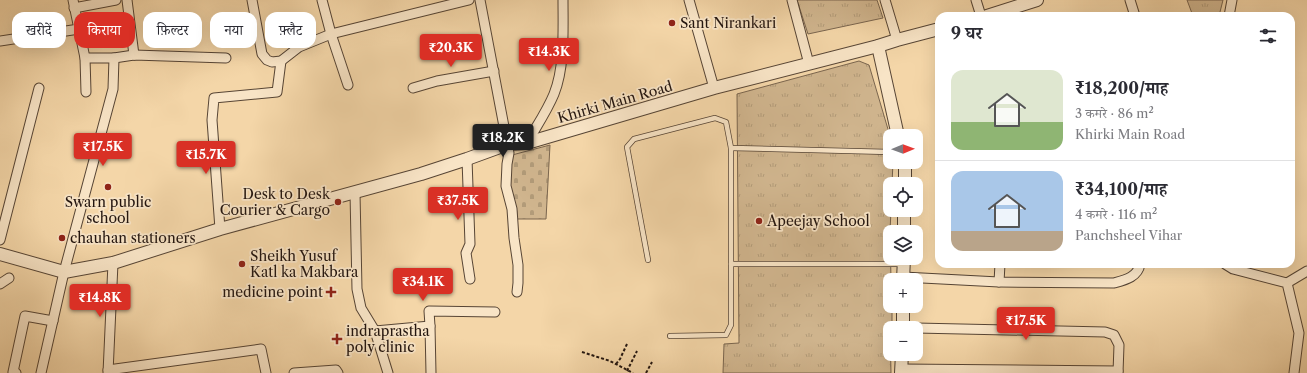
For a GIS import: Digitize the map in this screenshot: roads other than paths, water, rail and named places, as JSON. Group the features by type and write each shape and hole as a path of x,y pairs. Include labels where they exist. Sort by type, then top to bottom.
{"street":[{"path":"74,4 116,0"},
{"path":"127,0 134,55"},
{"path":"252,0 262,54 266,60 272,62 281,61 299,47 331,34 468,0"},
{"path":"322,0 331,34 348,85"},
{"path":"480,0 508,144 509,153 506,186 512,209 518,265 517,292"},
{"path":"527,143 554,94 559,77 562,48 563,0"},
{"path":"689,0 714,88"},
{"path":"792,0 809,64"},
{"path":"885,0 897,40"},
{"path":"976,0 980,12"},
{"path":"1000,12 1037,0"},
{"path":"1130,0 1134,12"},
{"path":"1230,12 1232,0"},
{"path":"1,38 74,30"},
{"name":"Khirki Main Road","path":"0,254 64,272 113,263 220,229 355,193 467,159 508,144 527,143 714,88 935,30"},
{"path":"878,46 896,129"},
{"path":"83,48 85,58 86,92"},
{"path":"85,58 114,58 134,55 226,58"},
{"path":"41,373 64,272 113,89 114,58"},
{"path":"220,229 212,120 214,98 277,92 281,61"},
{"path":"413,88 437,81 494,71"},
{"path":"0,240 39,88"},
{"path":"467,159 470,244 466,253 470,279"},
{"path":"355,193 357,290 361,308 375,331 388,373"},
{"path":"113,263 108,372 261,349 266,373"},
{"path":"999,282 1000,268"},
{"path":"923,280 1114,283 1128,279 1135,274 1139,268"},
{"path":"1231,268 1287,283 1307,271"},
{"path":"0,284 9,278"},
{"path":"1287,283 1303,334 1294,373"},
{"path":"431,373 429,311 495,312"},
{"path":"16,373 13,372 25,316 53,321"},
{"path":"375,331 430,326"},
{"path":"902,361 901,371 1118,372 1119,345 1114,335 1105,332 923,328"},
{"path":"294,373 336,370 338,373"}],"lane":[{"path":"648,260 627,147 634,139 715,118 726,122 731,148 731,325 726,335 670,336"},
{"path":"731,148 883,152"},
{"path":"731,264 883,261"}],"place":[{"name":"Sant Nirankari","path":"672,23"},
{"name":"Swarn public school","path":"108,187"},
{"name":"Desk to Desk Courier & Cargo","path":"338,202"},
{"name":"Apeejay School","path":"759,221"},
{"name":"chauhan stationers","path":"62,238"},
{"name":"Sheikh Yusuf Katl ka Makbara","path":"242,264"},
{"name":"medicine point","path":"331,292"},
{"name":"indraprastha poly clinic","path":"337,339"}]}
